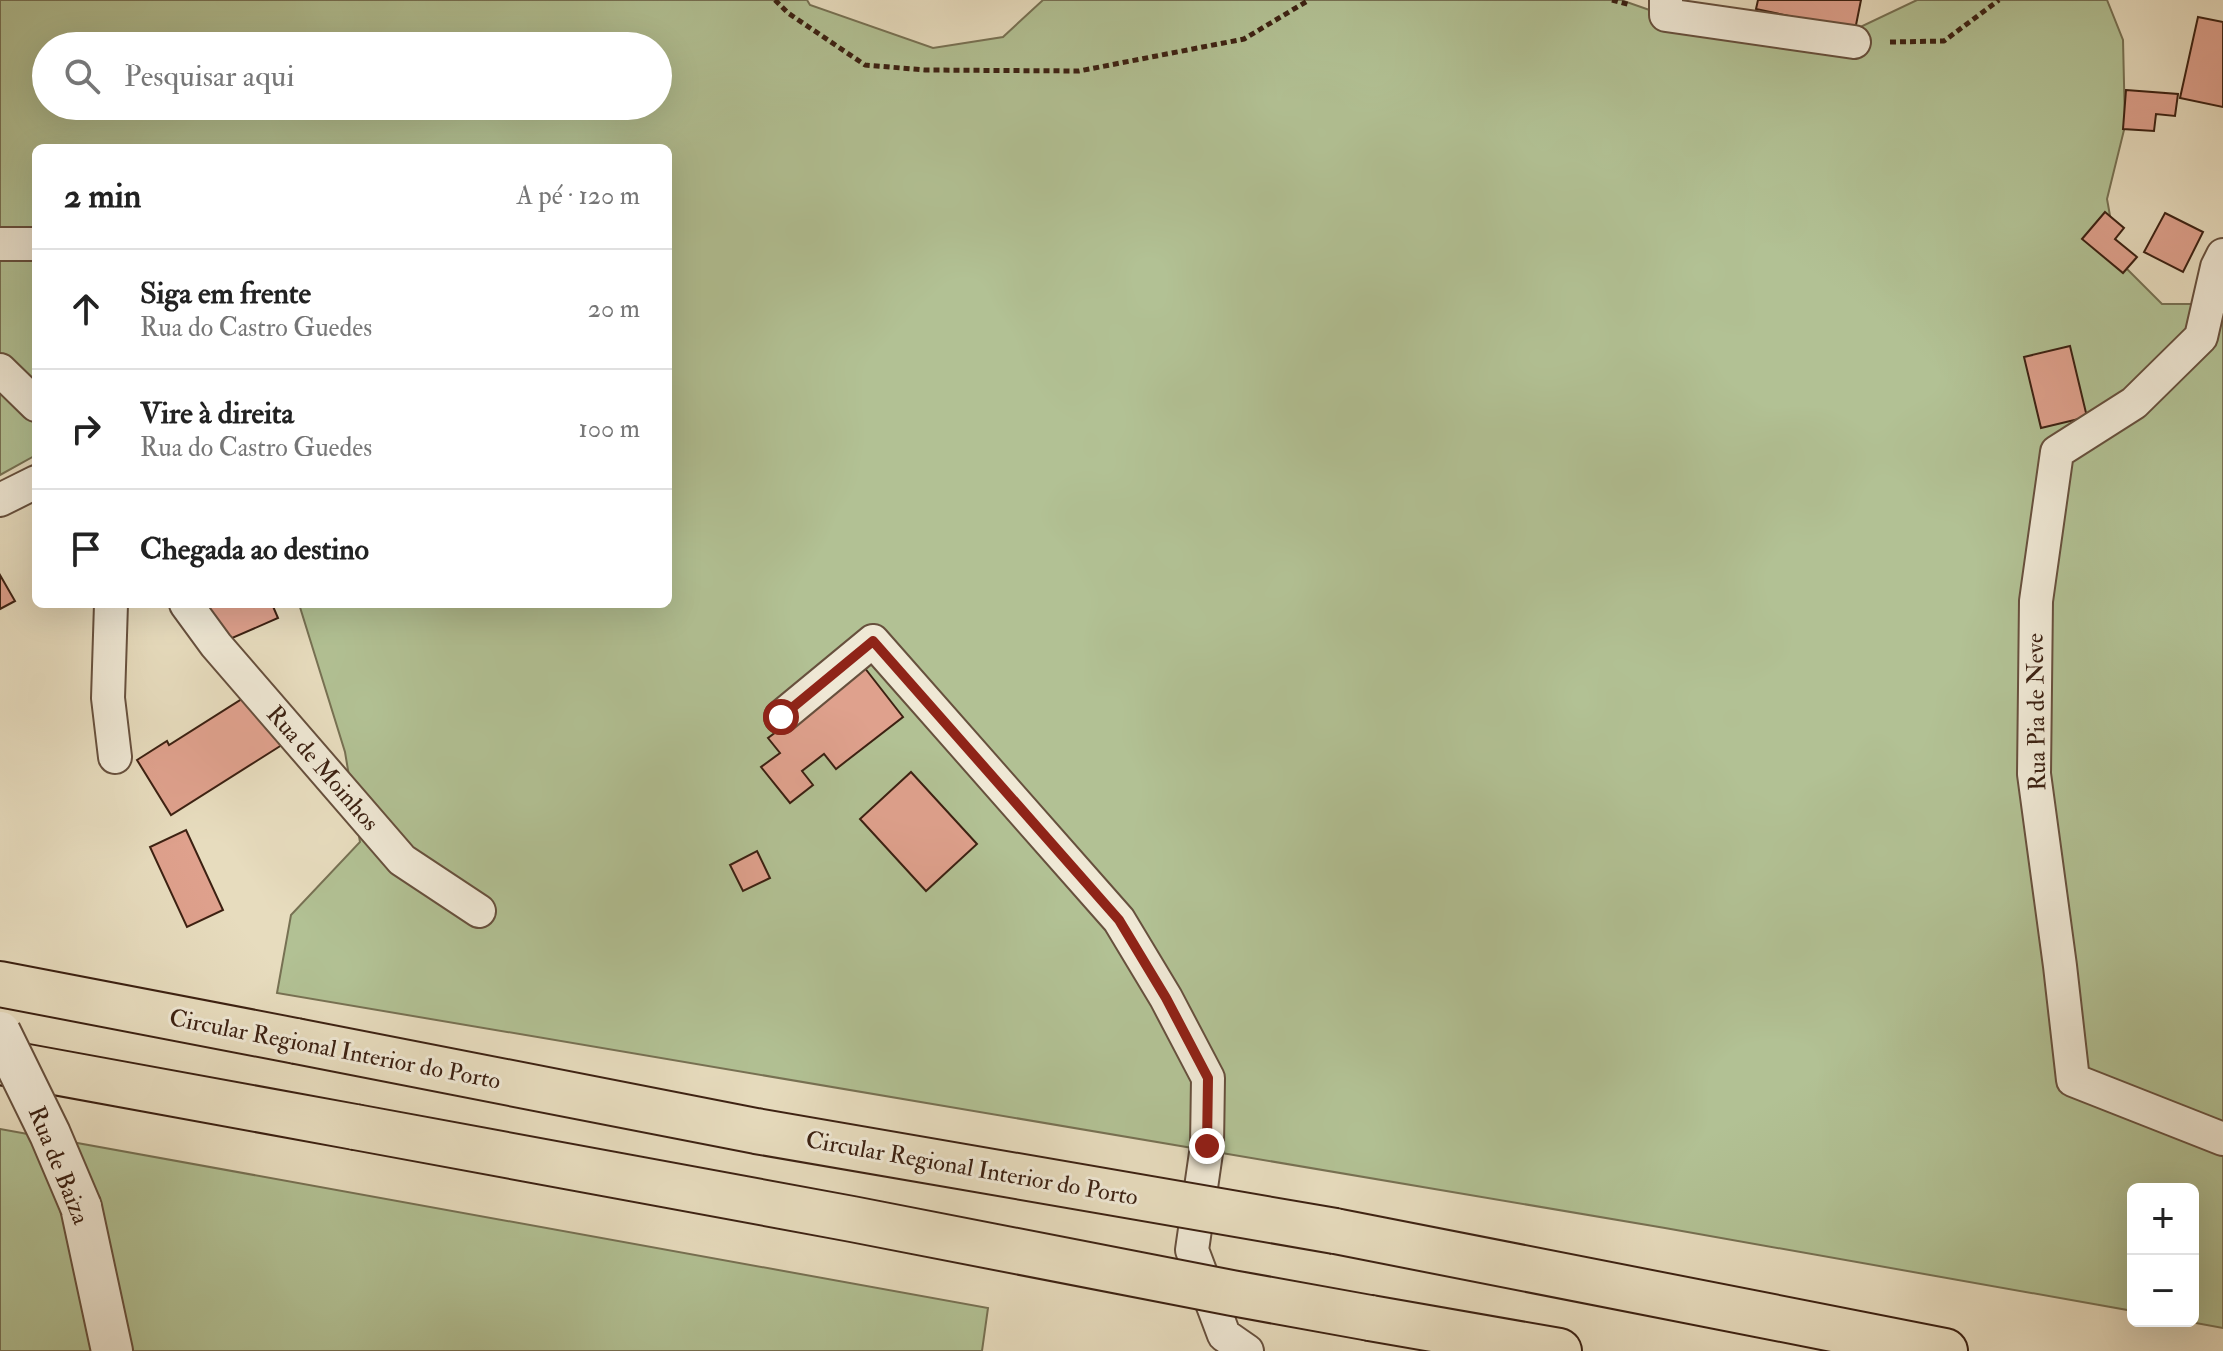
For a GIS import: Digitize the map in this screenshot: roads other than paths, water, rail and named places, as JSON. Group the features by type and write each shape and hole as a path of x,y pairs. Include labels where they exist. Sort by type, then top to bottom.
{"highway":[{"name":"Circular Regional Interior do Porto","path":"0,984 756,1131 1335,1231 1945,1351"},
{"path":"0,1062 1559,1351"}],"street":[{"path":"1666,0 1666,15 1854,42"},
{"path":"0,244 32,244"},
{"name":"Rua Pia de Neve","path":"2223,255 2217,267 2201,337 2134,403 2057,452 2036,601 2034,774 2073,1080 2223,1139"},
{"path":"0,370 32,401"},
{"path":"0,500 32,485"},
{"path":"111,608 108,698 115,757"},
{"name":"Rua de Moinhos","path":"189,608 216,645 402,860 479,911"},
{"path":"781,717 873,641 1119,920 1166,998 1208,1078 1207,1146 1192,1250 1224,1335 1247,1351"},
{"name":"Rua de Baiza","path":"0,1032 50,1134 81,1207 112,1351"}]}
